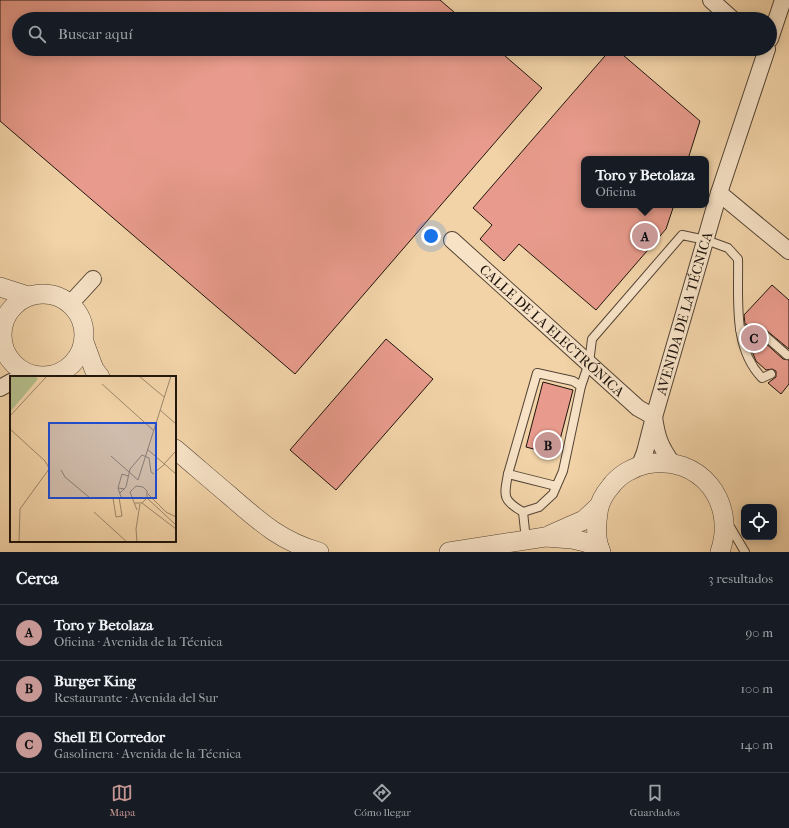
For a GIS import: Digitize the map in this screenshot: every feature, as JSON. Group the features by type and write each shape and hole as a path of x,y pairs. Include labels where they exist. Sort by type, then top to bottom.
{"street":[{"path":"711,0 724,12"},
{"name":"AVENIDA DE LA TÉCNICA","path":"777,18 783,0"},
{"name":"AVENIDA DE LA TÉCNICA","path":"640,465 719,193 764,56"},
{"path":"719,193 789,251"},
{"name":"CALLE DE LA ELECTRÓNICA","path":"452,240 638,408 654,417"},
{"path":"70,304 93,279"},
{"path":"0,287 28,296"},
{"path":"39,294 50,294 61,298 70,304 79,315 82,322 84,328 84,342 79,356 64,375 32,376 22,371 11,362 4,351 1,333 5,318 10,309 28,296 39,294"},
{"path":"84,342 94,369 99,376"},
{"path":"0,388 10,383"},
{"name":"AVENIDA DE LA TÉCNICA","path":"654,417 657,437 672,464"},
{"path":"176,450 263,524 284,538 304,548 319,552"},
{"path":"449,552 518,545 564,530 584,520 598,507 614,481 626,472 640,465 656,462 688,468 712,488 720,502 724,518 724,535 720,552"},
{"path":"598,507 596,528 600,550"},
{"path":"545,537 572,539 585,542 600,550"}],"lane":[{"path":"581,386 573,381 537,374 504,492 509,504 522,512 539,507 553,494 563,471 581,386 588,363 592,339 682,235 706,240 728,248 738,258 738,317 747,358 754,370 762,378 771,374"},
{"path":"740,329 763,334 786,358"},
{"path":"508,474 556,486"},
{"path":"518,545 522,512"},
{"path":"724,518 745,552"}],"building":[{"path":"0,0 440,0 454,12 12,12 12,56 505,56 542,88 295,374 0,121"},
{"path":"605,56 624,56 700,121 689,156 581,156 581,208 673,208 666,229 596,310 519,244 504,261 480,239 492,225 473,208"},
{"path":"772,285 789,300 789,349 766,330 745,324 744,315"},
{"path":"386,339 433,379 336,490 290,450"},
{"path":"762,340 783,359 789,360 789,384 781,394 768,383 776,377 776,371 772,369 766,370 756,361 752,351"},
{"path":"543,382 573,390 556,455 526,447"}],"place":[{"name":"Toro y Betolaza","path":"645,236"},
{"name":"Shell El Corredor","path":"754,338"},
{"name":"Burger King","path":"548,445"}]}
